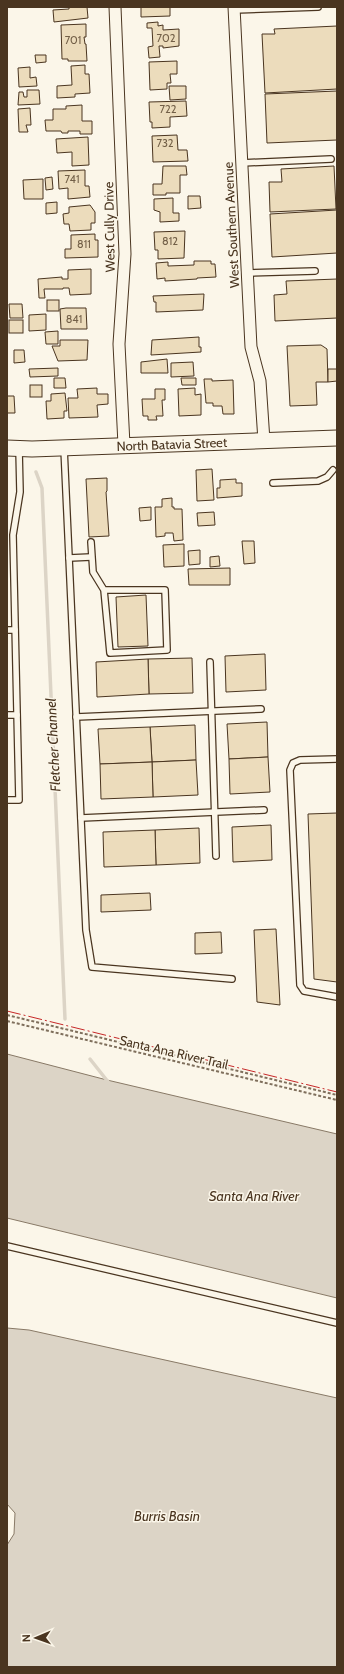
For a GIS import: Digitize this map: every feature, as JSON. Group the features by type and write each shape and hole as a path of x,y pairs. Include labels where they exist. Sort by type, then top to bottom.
{"main road":[{"name":"North Batavia Street","path":"13,448 124,446 337,438"}],"street":[{"name":"West Cully Drive","path":"115,7 125,254 119,344 124,446"},
{"name":"West Southern Avenue","path":"234,9 251,347 260,381 264,441"}],"lane":[{"path":"234,9 318,7"},
{"path":"242,163 331,159"},
{"path":"247,273 315,271"},
{"path":"64,447 86,930 92,967 232,980"},
{"path":"7,800 19,800 13,535 20,492 13,448"},
{"path":"273,483 318,481 327,477 333,470"},
{"path":"91,542 93,572 104,590 110,653 167,650 165,590 104,590"},
{"path":"69,558 91,557"},
{"path":"7,630 15,630"},
{"path":"210,662 216,856"},
{"path":"76,717 261,709"},
{"path":"7,715 17,715"},
{"path":"337,759 300,760 293,763 290,770 300,985 304,992 337,997"},
{"path":"81,818 264,810"},
{"path":"7,1246 337,1323"}],"path":[{"path":"7,1015 337,1095"},
{"name":"Santa Ana River Trail","path":"7,1021 337,1100"}],"water":[{"name":"Santa Ana River","path":"7,1054 107,1080 337,1134 337,1298 7,1218"},
{"name":"Burris Basin","path":"7,1328 29,1330 337,1398 337,1667 7,1667 7,1545 14,1534 15,1513 7,1504"}],"building":[{"path":"69,7 87,7 88,18 54,22 53,10 69,9"},
{"path":"141,7 170,7 170,16 141,17"},
{"path":"158,22 158,26 163,25 163,30 179,29 179,46 163,48 163,46 159,46 160,57 149,58 148,47 153,46 152,28 147,28 147,23"},
{"path":"86,24 86,37 84,37 87,61 68,61 68,59 62,59 61,25"},
{"path":"337,26 337,89 265,93 262,34 275,34 274,29"},
{"path":"35,55 46,55 46,62 36,63"},
{"path":"177,61 177,74 170,74 171,83 167,83 167,89 150,90 149,62"},
{"path":"85,65 85,74 89,74 90,93 75,94 75,97 57,98 57,86 72,85 71,66"},
{"path":"30,67 30,78 36,77 37,86 19,87 18,68"},
{"path":"169,86 186,86 186,99 170,100"},
{"path":"27,90 39,90 40,104 18,105 19,92 23,92 24,97 27,97"},
{"path":"337,91 337,140 267,143 265,94"},
{"path":"186,101 187,116 170,117 170,127 152,128 152,122 150,122 149,102"},
{"path":"82,105 82,121 92,121 92,134 80,134 80,131 68,131 68,133 62,133 61,131 46,131 45,120 53,120 53,109 66,109 66,106"},
{"path":"30,108 31,125 26,125 28,132 19,132 18,109"},
{"path":"177,135 178,150 187,150 188,161 153,162 152,136"},
{"path":"88,137 89,165 72,166 72,152 57,153 56,139"},
{"path":"163,166 186,166 187,175 180,175 180,193 153,195 153,184 162,184"},
{"path":"334,166 336,209 270,212 269,182 282,182 281,169"},
{"path":"85,170 85,186 89,186 90,197 68,199 68,188 59,189 58,171"},
{"path":"52,177 53,189 46,190 45,178"},
{"path":"43,179 43,199 24,199 23,180"},
{"path":"188,196 200,196 201,208 188,209"},
{"path":"173,198 173,213 179,213 179,221 160,222 160,212 154,210 154,199"},
{"path":"57,202 57,213 46,214 46,203"},
{"path":"90,205 95,212 95,223 91,223 91,230 70,231 69,224 64,224 63,214 69,213 69,207"},
{"path":"337,210 337,253 272,257 270,214"},
{"path":"185,231 184,258 158,259 158,250 155,250 154,232"},
{"path":"95,234 95,240 98,240 98,257 65,258 65,249 71,249 71,235"},
{"path":"194,261 211,261 211,264 215,264 216,277 165,281 165,278 157,279 156,263 168,262 168,266 194,265"},
{"path":"91,269 91,294 70,295 69,288 44,289 45,298 39,298 38,279 62,277 62,279 68,279 68,270"},
{"path":"337,279 337,318 275,321 274,295 287,294 286,281"},
{"path":"204,294 203,310 156,312 156,302 154,302 153,296"},
{"path":"47,300 59,300 59,311 47,311"},
{"path":"9,304 22,304 23,318 10,318"},
{"path":"86,308 87,329 61,329 60,309"},
{"path":"46,314 46,330 29,331 29,315"},
{"path":"9,320 23,320 23,333 9,333"},
{"path":"58,331 58,344 46,344 45,332"},
{"path":"199,337 199,347 201,347 201,352 151,355 152,340"},
{"path":"60,340 88,340 87,360 58,361 52,346 60,346"},
{"path":"321,345 327,349 328,382 316,382 317,405 290,406 287,346"},
{"path":"14,350 24,350 25,362 14,363"},
{"path":"167,359 168,373 141,373 141,362"},
{"path":"193,362 194,376 171,377 171,363"},
{"path":"58,368 58,376 30,377 29,369"},
{"path":"328,369 337,369 337,381 328,382"},
{"path":"54,378 65,378 66,388 54,388"},
{"path":"181,378 196,378 196,385 182,385"},
{"path":"204,379 212,379 212,381 233,380 234,414 223,414 222,406 213,406 213,403 206,403"},
{"path":"30,385 42,385 42,397 30,397"},
{"path":"97,388 97,394 108,394 108,404 97,405 98,417 69,418 68,398 78,398 77,389"},
{"path":"195,388 195,395 201,394 201,415 179,416 178,389"},
{"path":"155,389 165,389 165,400 162,400 163,416 156,416 157,420 148,420 148,416 143,416 142,399 155,399"},
{"path":"65,393 67,411 64,411 64,418 47,419 46,401 51,401 51,394"},
{"path":"7,396 14,396 15,413 7,413"},
{"path":"212,469 214,500 197,501 196,470"},
{"path":"107,478 106,492 109,536 89,537 86,479"},
{"path":"236,479 236,483 242,483 242,496 217,498 217,488 220,488 220,480"},
{"path":"172,498 172,507 174,507 174,509 182,509 183,540 174,541 173,533 165,533 165,536 156,537 155,507 162,507 162,499"},
{"path":"151,507 151,520 140,521 139,508"},
{"path":"214,512 215,525 198,526 197,513"},
{"path":"242,541 254,541 255,563 244,564"},
{"path":"184,544 184,566 164,567 163,545"},
{"path":"200,550 200,564 189,565 188,551"},
{"path":"219,556 220,566 210,567 210,557"},
{"path":"230,568 230,585 189,585 188,569"},
{"path":"146,595 148,646 118,647 116,597"},
{"path":"265,654 266,690 226,692 225,656"},
{"path":"192,658 193,693 149,694 148,659"},
{"path":"148,659 149,694 97,697 96,662"},
{"path":"267,722 268,757 229,759 227,724"},
{"path":"195,725 196,760 152,762 150,727"},
{"path":"150,727 152,762 100,764 98,729"},
{"path":"268,757 270,792 230,794 229,759"},
{"path":"196,760 198,795 153,797 152,762"},
{"path":"152,762 153,797 101,799 100,764"},
{"path":"337,813 337,982 314,979 308,814"},
{"path":"271,825 272,860 233,862 232,827"},
{"path":"199,828 200,863 156,865 155,830"},
{"path":"155,830 156,865 104,867 103,832"},
{"path":"150,893 151,910 101,912 101,895"},
{"path":"276,929 280,1005 257,1002 254,930"},
{"path":"221,932 222,953 195,954 195,933"}],"waterway":[{"name":"Fletcher Channel","path":"36,472 42,488 65,1019"},
{"path":"90,1059 109,1083"}],"power":[{"path":"7,1011 337,1092"}]}
